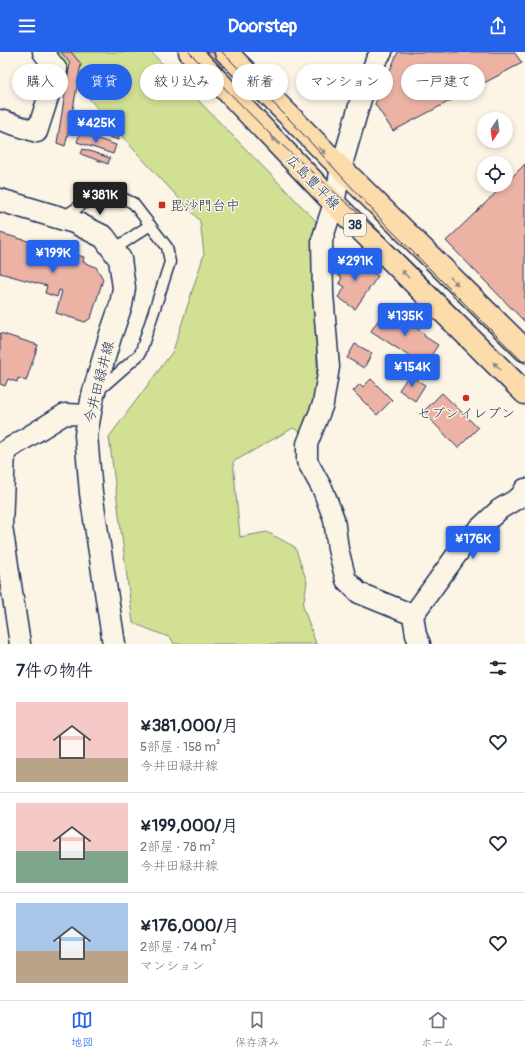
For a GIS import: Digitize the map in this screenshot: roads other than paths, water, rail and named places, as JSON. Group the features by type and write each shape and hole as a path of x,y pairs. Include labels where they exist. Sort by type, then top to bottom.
{"main road":[{"name":"広島豊平線","path":"190,52 334,203 525,393"},
{"name":"広島豊平線","path":"226,52 525,350"},
{"name":"今井田緑井線","path":"0,200 74,222 104,237 120,259 124,288 121,305 110,337 86,434 91,493 114,644"}],"street":[{"path":"0,120 37,132 57,70 43,52"},
{"path":"382,52 376,60 361,98 341,168 334,203 322,240 323,294 329,367 323,404 307,444 307,461 323,490 334,519 338,549 346,580 359,593 413,615"},
{"path":"20,644 2,526 5,451 65,414 92,405"},
{"path":"420,644 416,635 413,615 468,539 500,509 520,497 525,489"}],"lane":[{"path":"62,218 96,195 116,195 133,203 167,247 170,262 140,354 92,405"},
{"path":"113,250 150,225"}],"tram line":[{"path":"189,52 272,136 382,235 525,377"},
{"path":"222,52 291,121 389,228 525,364"}],"place":[{"name":"毘沙門台中","path":"162,205"},
{"name":"セブンイレブン","path":"466,398"}]}
